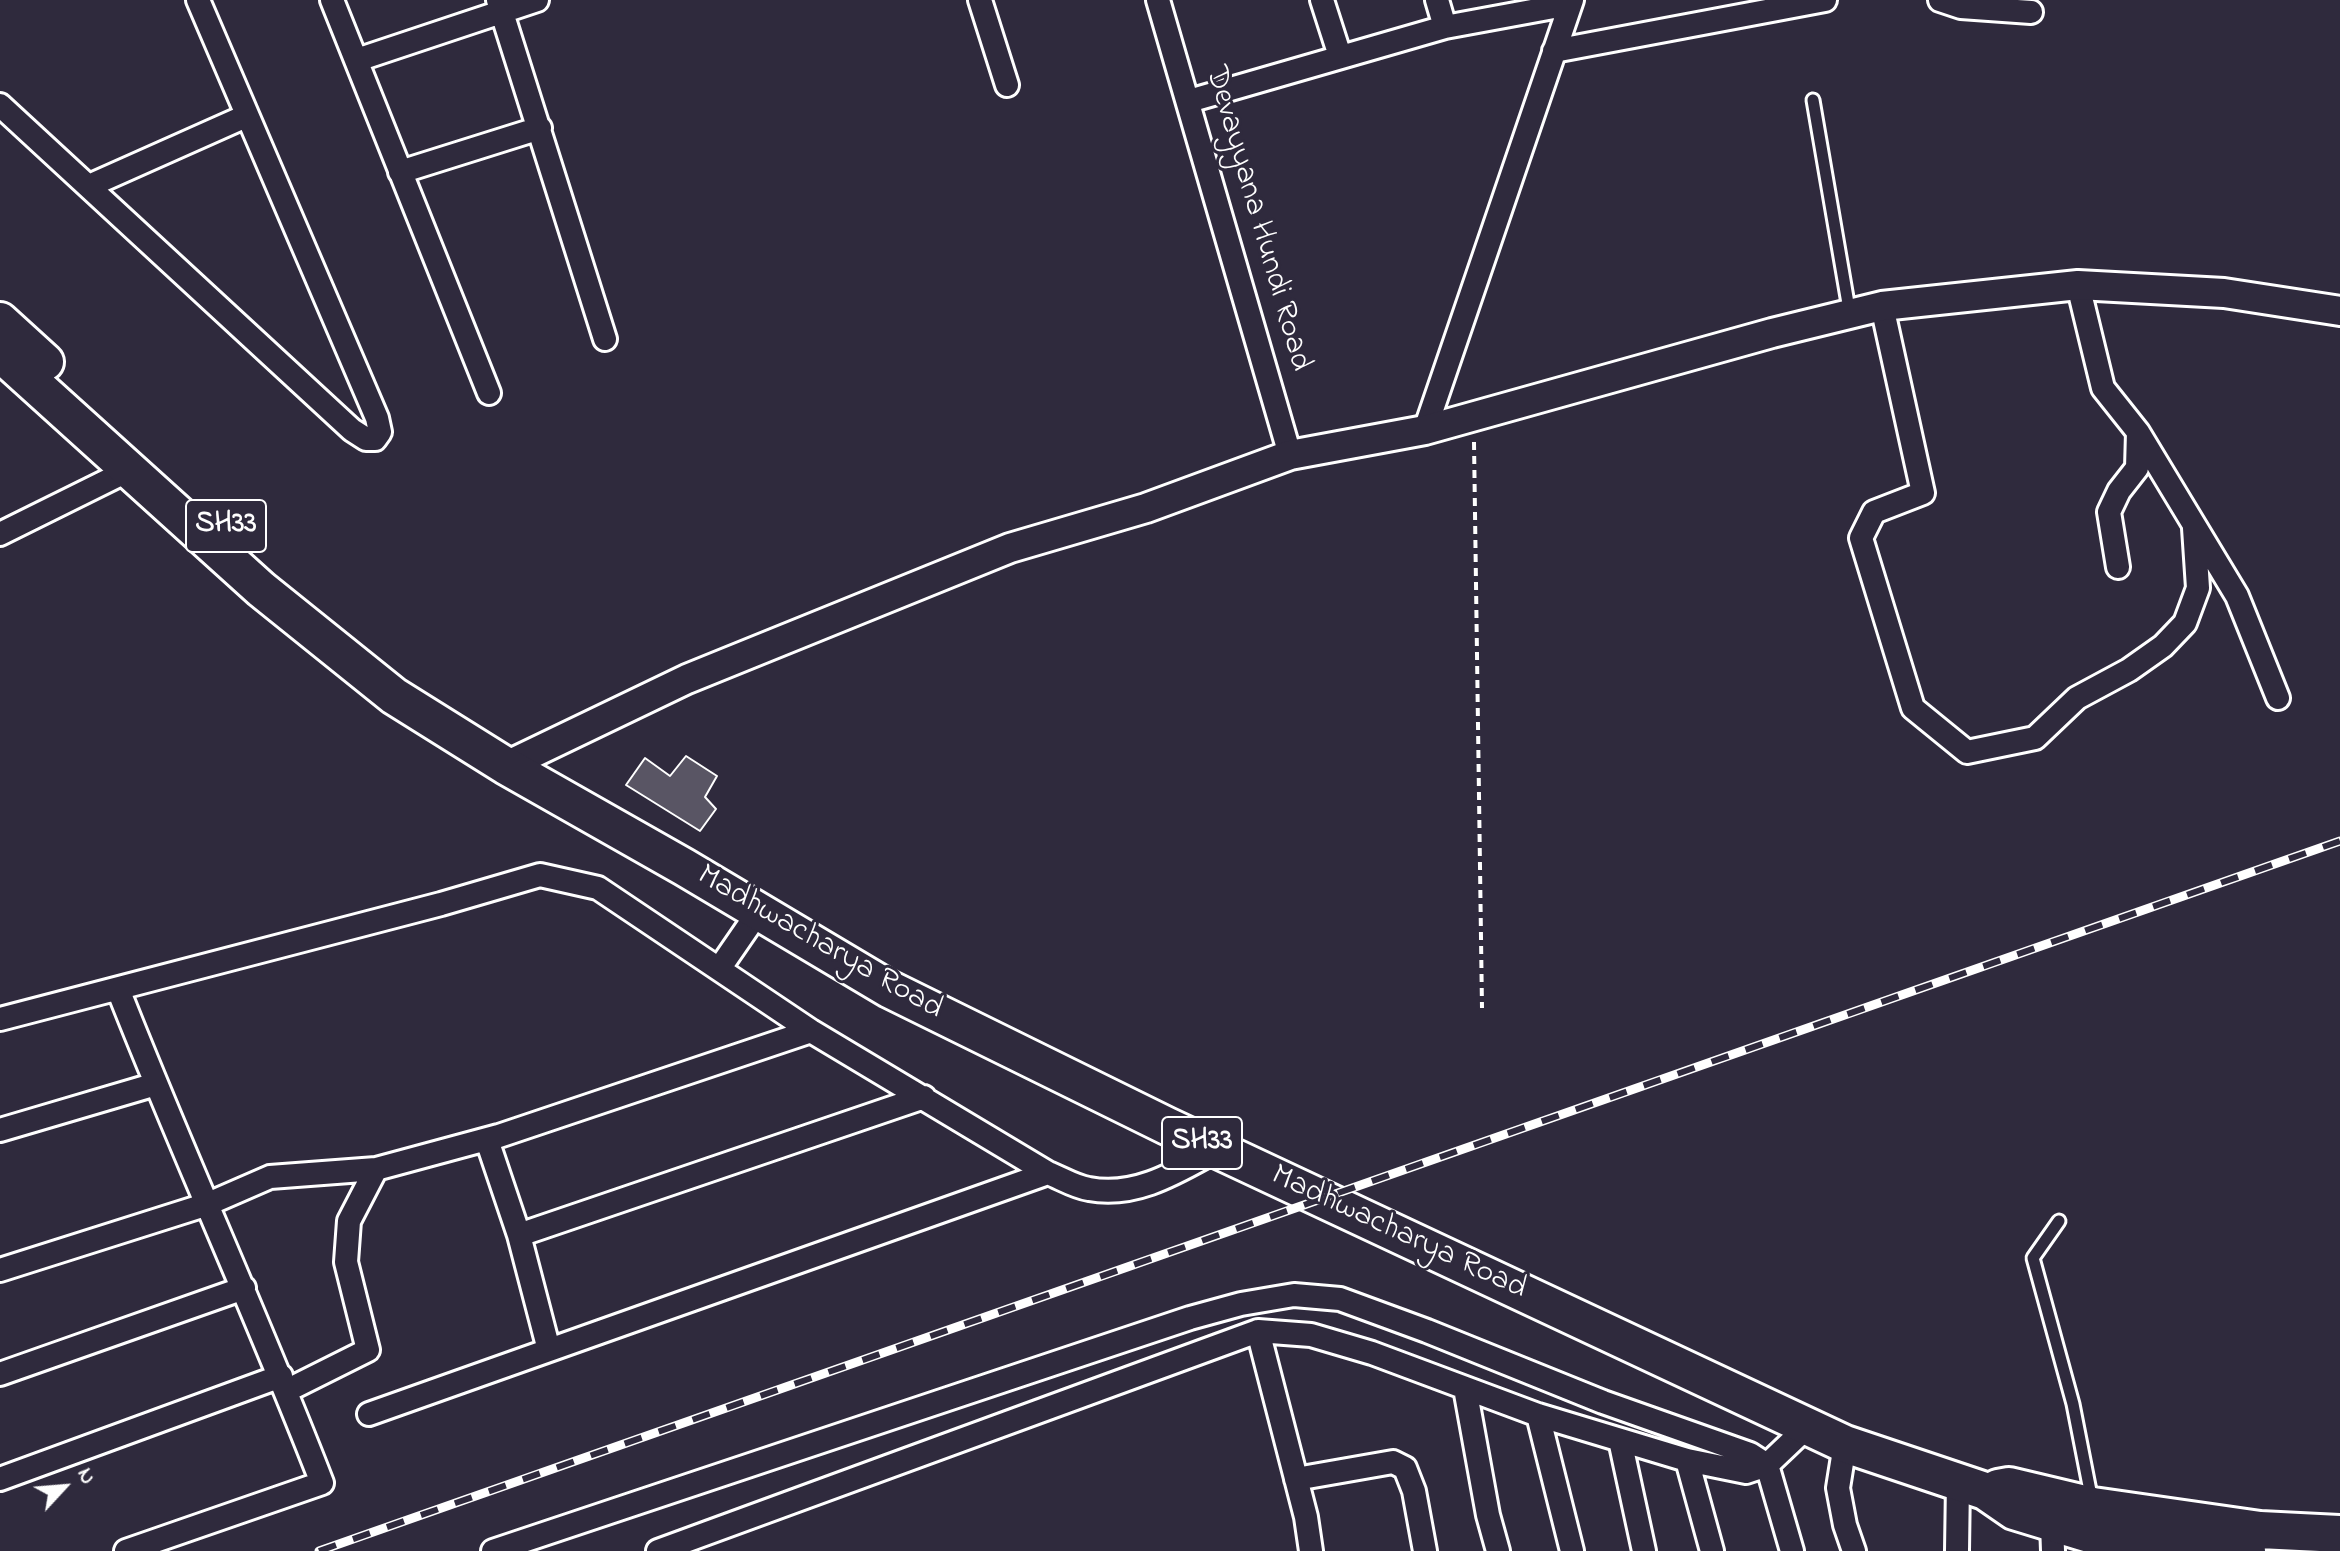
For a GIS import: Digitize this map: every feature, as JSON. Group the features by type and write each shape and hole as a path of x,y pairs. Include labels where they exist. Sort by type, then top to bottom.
{"main road":[{"name":"Madhwacharya Road","path":"0,321 241,541 409,679 451,730"},
{"name":"Madhwacharya Road","path":"0,353 261,589 394,696 506,766 889,989 1217,1150 1807,1427 1845,1444 1971,1487 2052,1537 2096,1536 2154,1546 2247,1551"},
{"name":"Madhwacharya Road","path":"1971,1487 2009,1486 2093,1506 2260,1530 2340,1534"}],"street":[{"path":"0,105 352,430 366,439 375,439 380,432 377,418 198,0"},
{"path":"332,0 489,393"},
{"path":"357,60 499,6 537,0"},
{"path":"980,0 1007,85"},
{"name":"Devayyana Hundi Road","path":"1158,0 1290,455"},
{"path":"1322,0 1340,56"},
{"path":"1437,0 1445,27"},
{"path":"1554,51 1825,0"},
{"path":"1940,0 1961,7 2031,12"},
{"path":"1189,101 1445,27 1571,2"},
{"path":"1425,430 1571,2"},
{"path":"499,6 605,339"},
{"path":"89,186 246,116"},
{"path":"400,172 540,128"},
{"path":"506,766 687,679 1010,548 1146,508 1290,455 1425,430 1772,333 1882,306 2078,285 2224,293 2340,311"},
{"path":"2078,285 2103,388 2138,432 2237,596 2278,698"},
{"path":"1882,306 1923,493 1874,512 1861,538 1913,708 1967,752 2035,738 2077,698 2129,670 2163,646 2185,623 2198,588 2194,528"},
{"path":"2118,567 2109,512 2119,491 2137,468 2138,432"},
{"path":"0,534 129,470"},
{"path":"0,1019 441,904 540,875 598,888 811,1031 1048,1173 1088,1189 1128,1190 1172,1175 1217,1150"},
{"path":"719,969 759,911"},
{"path":"118,989 322,1483 126,1551"},
{"path":"549,1350 519,1235 487,1140 811,1031"},
{"path":"0,1130 156,1084"},
{"path":"519,1235 924,1097"},
{"path":"0,1270 208,1204 270,1177 376,1169 500,1136"},
{"path":"0,1479 283,1384 368,1350 346,1262 349,1221 376,1169"},
{"path":"369,1414 1048,1173"},
{"path":"0,1374 244,1288"},
{"path":"493,1551 1190,1318 1241,1304 1294,1295 1340,1299 1603,1402 1750,1454 1767,1465 1792,1551"},
{"path":"658,1551 1258,1331 1311,1335 1372,1353 1538,1415 1687,1460 1746,1472 1767,1465 1807,1427"},
{"path":"1258,1331 1311,1551"},
{"path":"1465,1388 1488,1515 1498,1551"},
{"path":"1538,1415 1572,1551"},
{"path":"1620,1440 1644,1551"},
{"path":"1845,1444 1838,1488 1854,1551"},
{"path":"1687,1460 1712,1551"},
{"path":"1296,1479 1393,1462 1405,1468 1414,1491 1425,1551"},
{"path":"1957,1551 1971,1487"}],"lane":[{"path":"1813,100 1850,316"},
{"path":"2059,1221 2033,1258 2073,1404 2093,1506"}],"path":[{"path":"1473,415 1482,1008"}],"building":[{"path":"686,756 717,776 705,797 716,809 700,831 626,785 645,758 670,776"}],"railway":[{"path":"319,1551 2340,841"}]}
